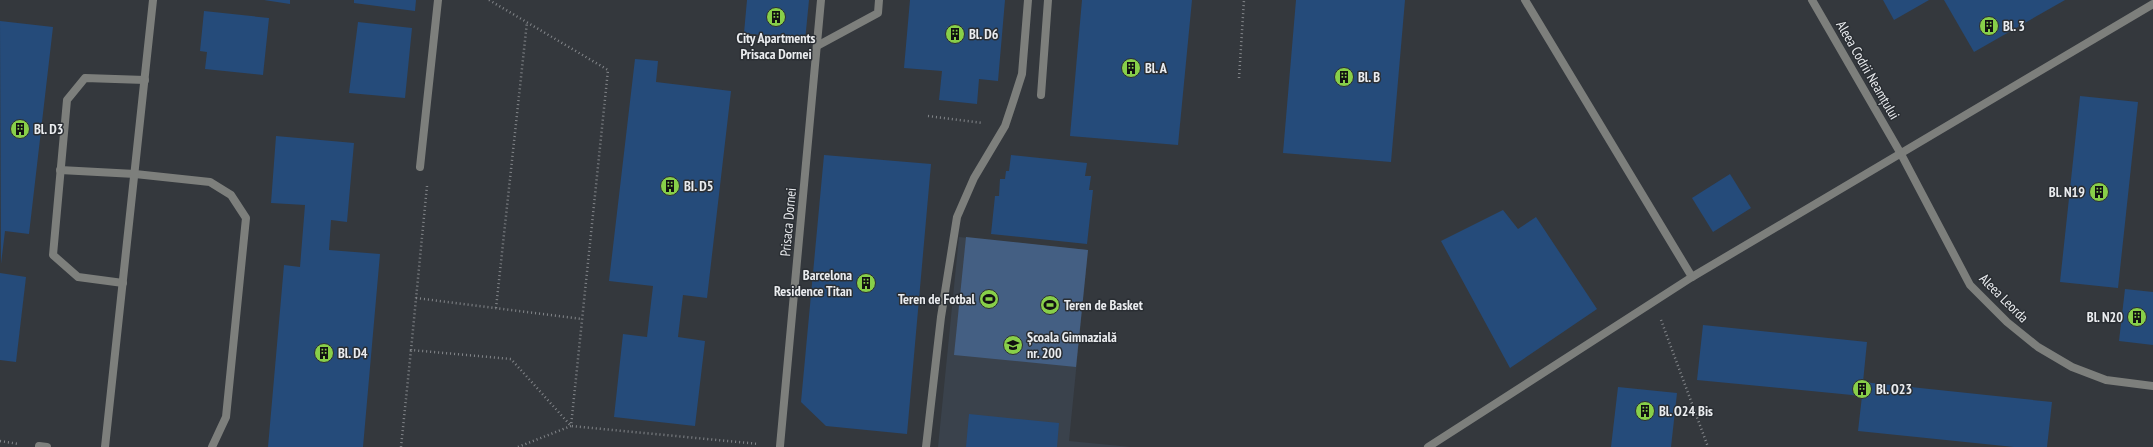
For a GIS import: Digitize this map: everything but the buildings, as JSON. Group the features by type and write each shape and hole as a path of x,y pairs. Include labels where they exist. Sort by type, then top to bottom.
{"street":[{"path":"105,447 153,0"},
{"path":"420,167 438,0"},
{"name":"Prisaca Dornei","path":"780,446 821,0"},
{"path":"817,46 878,13 879,0"},
{"path":"926,447 940,316 957,216 974,178 1005,126 1022,74 1028,0"},
{"path":"1041,95 1048,0"},
{"path":"1526,0 1692,277"},
{"name":"Aleea Codrii Neamțului","path":"1812,0 1901,154"},
{"path":"1428,447 1692,277 2153,4"},
{"path":"123,283 78,277 53,255 67,100 85,78 145,80"},
{"name":"Aleea Leorda","path":"1901,154 1970,285 2007,322 2038,348 2072,367 2106,380 2153,386"},
{"path":"60,170 135,174 210,182 231,195 246,218 226,416 212,447"}],"path":[{"path":"489,0 608,70 571,426"},
{"path":"1238,78 1244,0"},
{"path":"496,308 526,22"},
{"path":"928,116 1005,126"},
{"path":"401,447 428,180"},
{"path":"416,298 582,319"},
{"path":"1654,301 1708,447"},
{"path":"411,350 511,359 571,426"},
{"path":"518,447 571,426 780,446"}],"shaded area":[{"name":"Școala Gimnazială nr. 200","path":"959,237 1088,250 1069,441 1131,447 938,447"},
{"path":"966,237 1088,250 1076,367 954,355"}],"place":[{"name":"City Apartments Prisaca Dornei","path":"776,17"},
{"name":"Bl. 3","path":"1989,26"},
{"name":"Bl. D6","path":"955,34"},
{"name":"Bl. A","path":"1131,68"},
{"name":"Bl. B","path":"1344,77"},
{"name":"Bl. D3","path":"20,129"},
{"name":"BI. D5","path":"670,186"},
{"name":"Bl. N19","path":"2099,192"},
{"name":"Barcelona Residence Titan","path":"866,283"},
{"name":"Teren de Fotbal","path":"989,299"},
{"name":"Teren de Basket","path":"1050,305"},
{"name":"Bl. N20","path":"2137,317"},
{"name":"Școala Gimnazială nr. 200","path":"1013,345"},
{"name":"Bl. D4","path":"324,353"},
{"name":"Bl. O23","path":"1862,389"},
{"name":"Bl. O24 Bis","path":"1645,411"}]}
